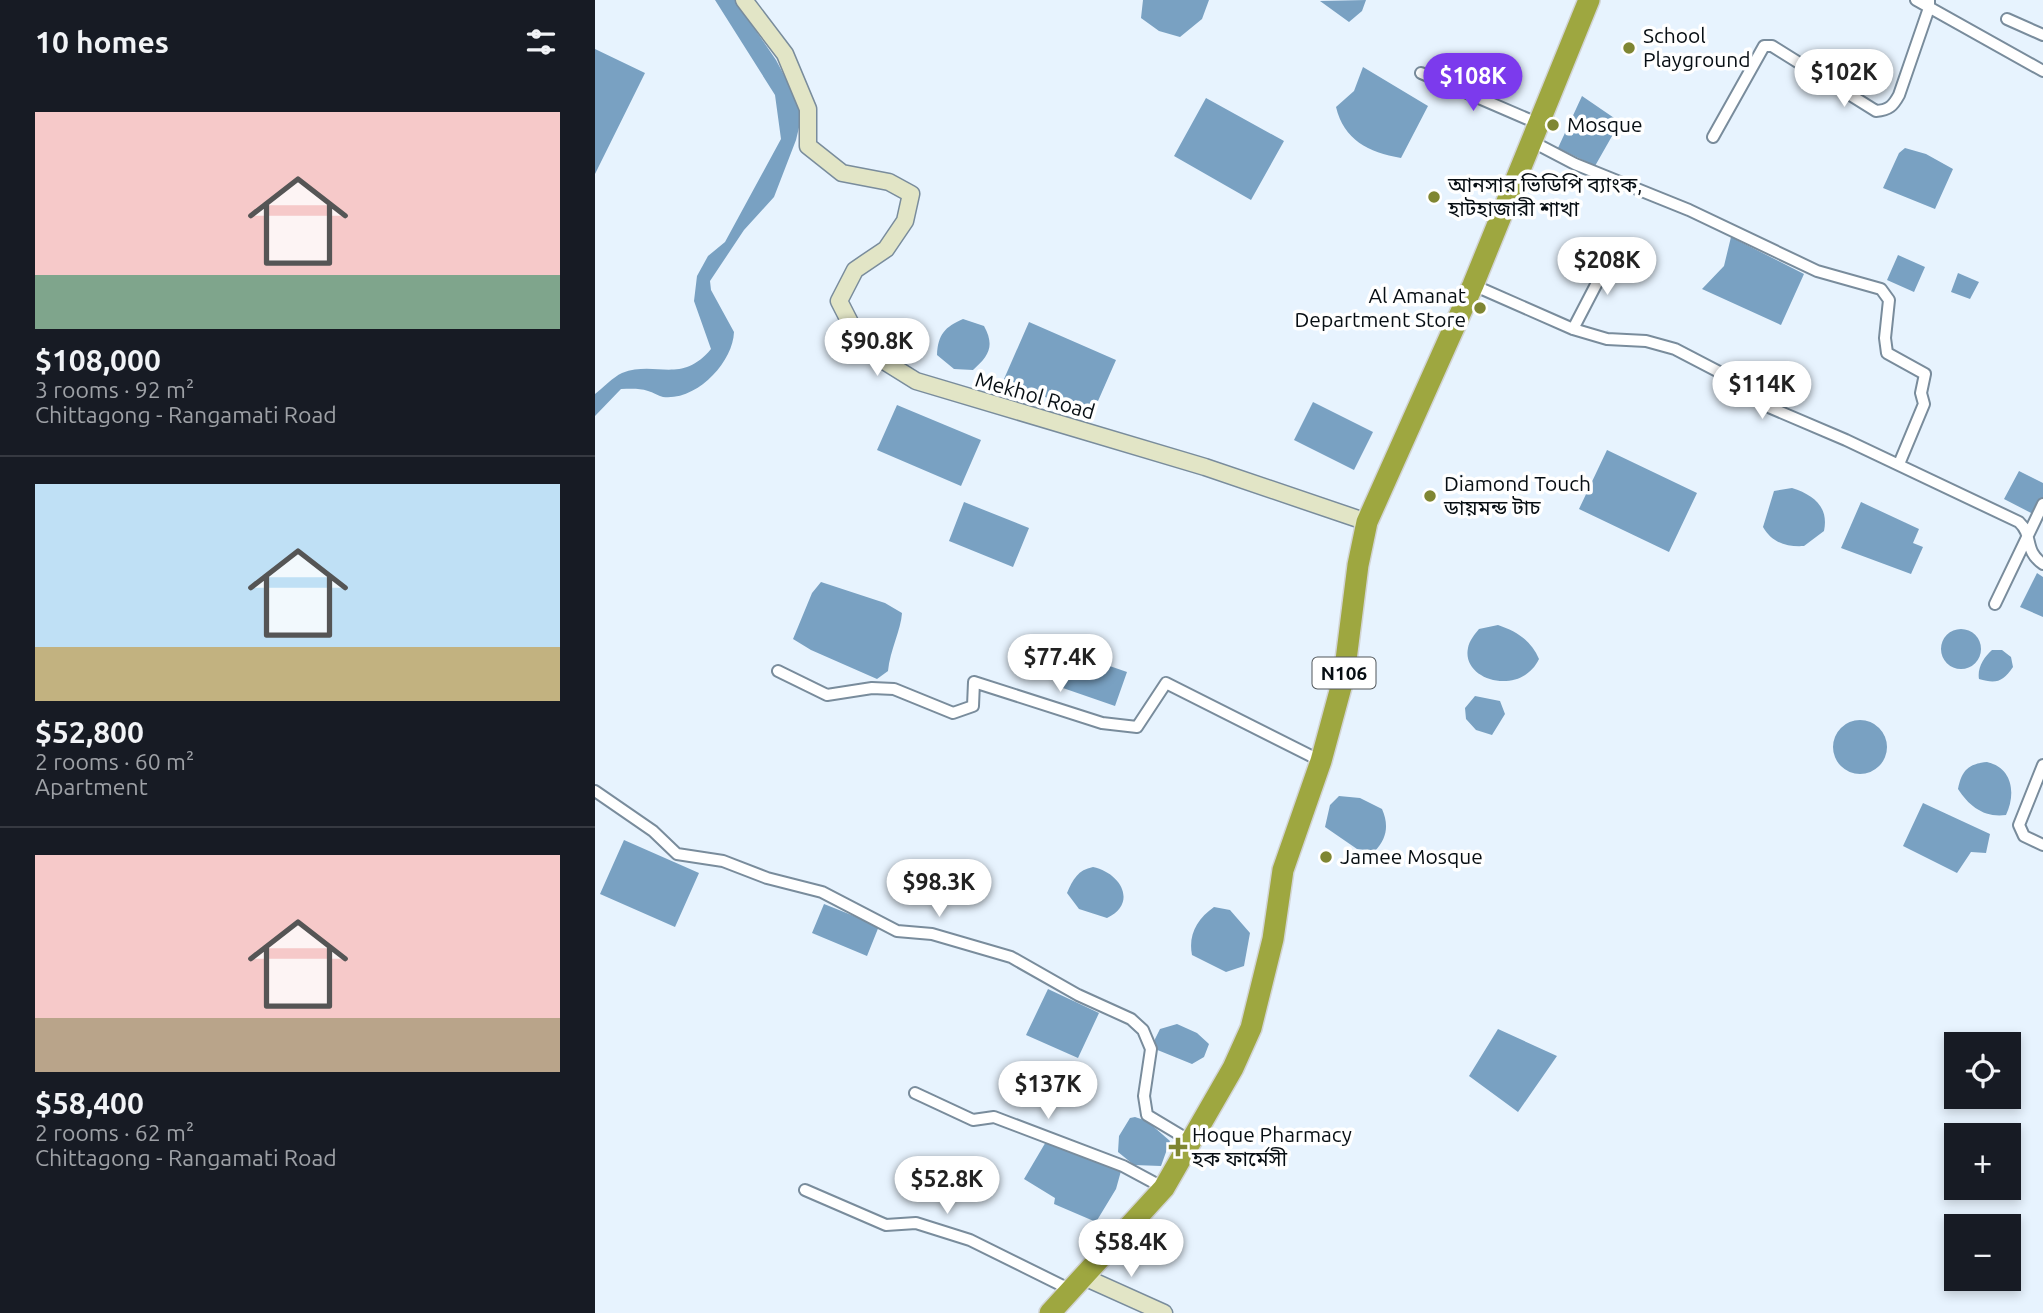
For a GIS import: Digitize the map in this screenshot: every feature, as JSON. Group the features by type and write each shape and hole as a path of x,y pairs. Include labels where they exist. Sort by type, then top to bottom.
{"highway":[{"name":"N106","path":"1050,1313 1164,1188 1192,1142 1251,1028 1273,939 1283,870 1321,761 1344,676 1357,565 1367,522 1473,285 1590,0"}],"street":[{"name":"Mekhol Road","path":"744,0 785,54 808,109 808,146 842,173 889,182 911,194 905,221 886,249 855,270 839,301 863,348 916,381 1205,467 1367,522"},
{"path":"1916,0 1929,4 2043,70"},
{"path":"1713,136 1763,46 1772,46 1876,111 1886,110 1894,104 1899,95 1929,4"},
{"path":"2007,19 2043,35"},
{"path":"1421,73 1534,132 1575,164 1689,210 1817,271 1881,289 1889,300 1885,338 1887,353 1925,374 1920,393 1924,404 1899,464"},
{"path":"1573,329 1613,252"},
{"path":"1473,285 1573,329 1607,339 1646,341 1675,349 1748,387 1771,408 1899,464 2019,522 2028,536 2030,553 2043,564"},
{"path":"1995,604 2043,504"},
{"path":"778,671 827,695 872,688 894,689 953,713 973,706 974,682 1102,723 1137,727 1166,683 1321,761"},
{"path":"2043,765 2019,825 2024,836 2043,845"},
{"path":"595,791 653,831 677,854 723,861 767,878 822,892 897,931 932,934 1011,957 1078,995 1131,1019 1143,1030 1151,1049 1144,1096 1147,1115 1192,1142"},
{"path":"915,1093 973,1120 994,1118 1097,1156 1164,1188"},
{"path":"804,1190 886,1225 916,1223 970,1240 1078,1284 1164,1313"}],"water":[{"path":"715,0 735,0 776,60 803,111 796,140 774,197 744,230 710,281 711,290 734,332 732,344 720,367 700,386 676,397 663,397 641,389 621,389 595,416 595,394 622,373 646,369 679,369 700,360 711,349 694,301 697,276 708,256 725,242 781,139 775,95"},
{"path":"1143,0 1209,0 1202,19 1180,37 1159,31 1141,18"},
{"path":"1366,0 1362,11 1349,22 1320,1"},
{"path":"595,49 645,73 595,174"},
{"path":"1363,67 1428,106 1401,158 1359,143 1351,136 1340,118 1336,107 1354,91"},
{"path":"1582,96 1620,122 1595,166 1558,148"},
{"path":"1206,98 1284,141 1251,200 1174,156"},
{"path":"1905,148 1926,154 1953,169 1935,209 1883,188 1899,153"},
{"path":"1731,237 1804,274 1781,325 1702,289 1724,266"},
{"path":"1898,255 1925,267 1914,292 1887,280"},
{"path":"1958,273 1979,282 1970,299 1951,292"},
{"path":"963,319 984,326 989,339 989,350 973,370 954,369 937,355 944,332"},
{"path":"1029,322 1116,360 1091,417 1004,379"},
{"path":"1313,402 1373,432 1354,470 1294,440"},
{"path":"897,405 981,440 961,486 877,450"},
{"path":"1607,450 1697,493 1669,552 1579,509"},
{"path":"2019,471 2043,483 2043,498 2035,515 2004,499"},
{"path":"1792,488 1813,498 1824,515 1824,531 1804,546 1781,543 1771,537 1763,527 1774,491"},
{"path":"964,502 1029,528 1013,567 949,541"},
{"path":"1861,502 1919,529 1913,543 1923,547 1911,574 1841,548"},
{"path":"2037,573 2043,577 2043,617 2020,607"},
{"path":"821,582 885,603 902,613 888,671 877,679 811,650 793,639 812,593"},
{"path":"1498,625 1522,637 1539,659 1530,671 1519,678 1494,680 1483,676 1468,660 1469,645 1479,629"},
{"path":"1961,629 1969,630 1975,635 1980,641 1980,657 1975,663 1969,668 1961,669 1953,668 1947,663 1942,657 1941,649 1942,641 1947,635 1953,630"},
{"path":"1992,650 2002,650 2011,657 2013,667 1999,680 1979,679 1982,663"},
{"path":"1072,653 1127,672 1115,706 1060,687"},
{"path":"1475,696 1500,701 1505,714 1492,735 1476,730 1466,719 1465,708"},
{"path":"1860,720 1879,728 1887,747 1879,766 1860,774 1841,766 1833,747 1841,728"},
{"path":"1987,762 2002,770 2010,783 2011,799 2006,815 1991,815 1978,810 1958,789 1967,769"},
{"path":"1339,796 1360,798 1382,809 1386,831 1375,851 1357,849 1325,827 1330,805"},
{"path":"1923,803 1990,834 1986,853 1971,852 1957,873 1903,846"},
{"path":"624,840 699,873 675,927 600,894"},
{"path":"1093,867 1111,875 1122,889 1122,905 1107,918 1079,909 1067,893 1071,883 1083,870"},
{"path":"824,904 879,926 867,956 812,933"},
{"path":"1214,907 1230,910 1250,933 1244,966 1226,972 1192,955 1191,941 1195,928"},
{"path":"1048,989 1099,1013 1078,1058 1026,1035"},
{"path":"1177,1024 1197,1033 1209,1044 1204,1057 1192,1064 1155,1049 1155,1039 1160,1029"},
{"path":"1498,1029 1557,1056 1518,1112 1469,1076"},
{"path":"1130,1118 1147,1121 1170,1141 1161,1166 1134,1165 1118,1152 1119,1136"},
{"path":"1047,1140 1121,1171 1116,1189 1096,1222 1054,1204 1055,1198 1024,1179"}],"place":[{"name":"School Playground","path":"1629,48"},
{"name":"Mosque","path":"1553,125"},
{"name":"আনসার ভিডিপি ব্যাংক, হাটহাজারী শাখা","path":"1434,197"},
{"name":"Al Amanat Department Store","path":"1480,308"},
{"name":"Diamond Touch ডায়মন্ড টাচ","path":"1430,496"},
{"name":"Jamee Mosque","path":"1326,857"},
{"name":"Hoque Pharmacy হক ফার্মেসী","path":"1178,1147"}]}
